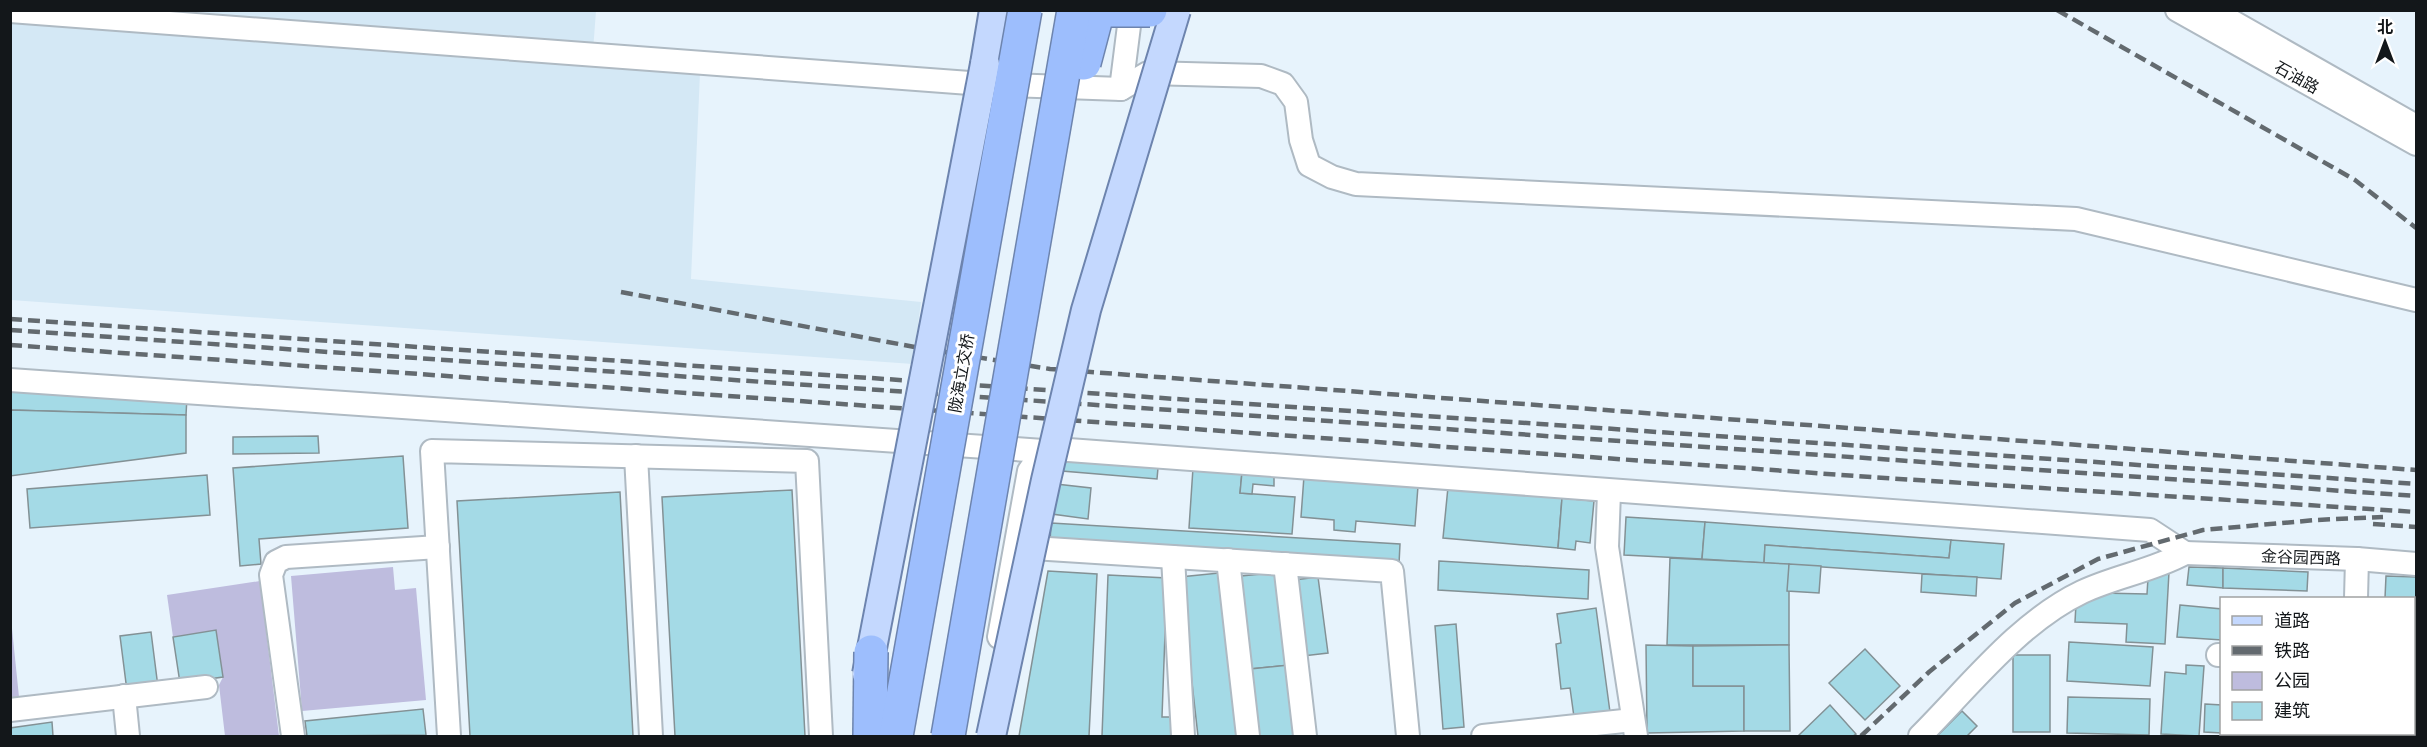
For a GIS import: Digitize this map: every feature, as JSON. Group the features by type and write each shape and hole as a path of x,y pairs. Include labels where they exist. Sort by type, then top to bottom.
{"highway":[{"name":"陇海立交桥","path":"896,736 1025,10"},
{"path":"948,736 1074,10"},
{"path":"1023,300 1098,10"},
{"path":"1104,10 1150,10"},
{"path":"870,736 871,652"}],"main road":[{"path":"981,10 986,64"},
{"path":"858,736 871,652 986,64 994,10"},
{"path":"990,736 1086,310 1176,10"}],"street":[{"path":"10,10 983,84 1121,89 1148,73 1261,76 1283,84 1296,102 1301,140 1309,165 1332,177 1356,184 2076,219 2416,300"},
{"path":"1121,89 1131,10"},
{"name":"石油路","path":"2177,10 2416,144"},
{"name":"石油路","path":"2212,10 2416,126"},
{"path":"10,380 1043,451 1055,449 1609,492 2150,530 2184,553 2161,566 2114,578 2081,592 2036,618 1920,736"},
{"path":"858,736 915,442"},
{"path":"449,736 432,451 807,461 821,736"},
{"path":"981,736 1029,471 1043,451"},
{"path":"636,456 651,736"},
{"path":"1483,736 1634,728 1607,547 1609,492"},
{"path":"293,736 272,575 276,562 286,558 438,547"},
{"path":"1015,547 1392,571 1408,736"},
{"name":"金谷园西路","path":"2184,553 2357,559 2416,564"},
{"path":"1173,557 1183,736"},
{"path":"2356,597 2357,559"},
{"path":"1228,560 1248,736"},
{"path":"1285,564 1305,736"},
{"path":"10,710 206,687"},
{"path":"124,696 128,736"}],"shaded area":[{"path":"10,11 596,11 592,64 700,73 691,279 921,302 913,364 11,300"}],"green space":[{"path":"393,567 395,590 416,588 426,700 302,711 291,576"},
{"path":"260,581 279,736 225,736 219,685 223,677 215,631 173,637 167,595"},
{"path":"10,609 19,697 11,698 10,698"}],"building":[{"path":"10,391 187,397 186,415 10,410"},
{"path":"10,410 186,415 186,453 10,476"},
{"path":"318,436 319,453 233,454 233,437"},
{"path":"403,456 408,528 259,539 261,564 240,566 233,468"},
{"path":"1051,459 1158,468 1157,479 1050,470"},
{"path":"1193,468 1242,472 1240,493 1295,497 1292,534 1189,528"},
{"path":"1242,472 1274,474 1274,486 1253,484 1252,494 1240,493"},
{"path":"207,475 210,515 30,528 27,489"},
{"path":"1304,476 1418,486 1415,526 1356,521 1355,532 1334,530 1334,520 1301,517"},
{"path":"1056,484 1091,488 1088,519 1052,514"},
{"path":"1448,487 1562,498 1558,548 1443,538"},
{"path":"792,490 805,736 675,736 662,497"},
{"path":"620,492 633,736 470,736 457,501"},
{"path":"1562,498 1594,501 1590,543 1576,541 1575,550 1558,548"},
{"path":"1626,517 1705,522 1702,559 1624,555"},
{"path":"1705,522 1951,540 1949,558 1765,545 1764,563 1702,559"},
{"path":"1051,523 1400,544 1399,564 1050,543"},
{"path":"1951,540 2004,544 2001,579 1764,563 1765,545 1949,558"},
{"path":"1670,558 1789,564 1789,645 1667,645"},
{"path":"1439,561 1589,570 1588,599 1438,590"},
{"path":"1789,564 1821,566 1819,593 1787,591"},
{"path":"2189,567 2223,568 2223,588 2187,585"},
{"path":"2223,568 2308,572 2307,591 2223,588"},
{"path":"1048,571 1097,574 1089,736 1019,736"},
{"path":"1281,572 1289,665 1250,669 1241,576"},
{"path":"2169,572 2165,644 2126,642 2127,624 2075,622 2076,604 2100,593 2147,594 2148,578"},
{"path":"1219,573 1237,736 1198,736 1180,577"},
{"path":"1922,574 1977,577 1976,596 1921,592"},
{"path":"1108,575 1167,578 1162,717 1179,717 1178,736 1102,736"},
{"path":"2386,576 2416,577 2416,606 2415,597 2385,597"},
{"path":"1318,577 1328,653 1303,656 1294,580"},
{"path":"2180,605 2220,609 2220,640 2177,637"},
{"path":"1596,608 1610,712 1574,717 1570,688 1561,689 1556,644 1561,643 1557,614"},
{"path":"1456,624 1464,727 1443,729 1435,626"},
{"path":"216,630 223,677 180,683 173,637"},
{"path":"151,632 158,687 127,691 120,636"},
{"path":"2415,636 2416,636 2415,664"},
{"path":"2069,642 2153,647 2150,686 2067,681"},
{"path":"1646,645 1693,646 1693,686 1744,686 1744,731 1647,733"},
{"path":"1789,645 1790,731 1744,731 1744,686 1693,686 1693,646"},
{"path":"1865,649 1900,686 1865,720 1829,683"},
{"path":"2013,655 2050,655 2050,732 2013,732"},
{"path":"1289,665 1297,736 1257,736 1250,669"},
{"path":"2186,665 2204,666 2199,736 2161,734 2165,672 2186,674"},
{"path":"2068,697 2150,699 2149,735 2067,733"},
{"path":"2205,704 2220,705 2220,733 2204,732"},
{"path":"1830,705 1856,734 1853,736 1798,736"},
{"path":"423,709 426,735 307,736 305,721"},
{"path":"1962,711 1977,726 1967,736 1937,736"},
{"path":"52,722 53,736 10,736 10,728"},
{"path":"2286,735 2332,735 2332,736"},
{"path":"2368,735 2391,735 2391,736"}],"railway":[{"path":"2057,10 2355,180 2416,228"},
{"path":"621,292 920,348 1050,369 2416,470"},
{"path":"10,319 2416,484"},
{"path":"10,330 2416,496"},
{"path":"10,345 1885,478 2416,512"},
{"path":"1861,736 1929,672 2015,603 2098,559 2203,530 2316,520 2383,517"},
{"path":"2373,524 2416,527"}]}
